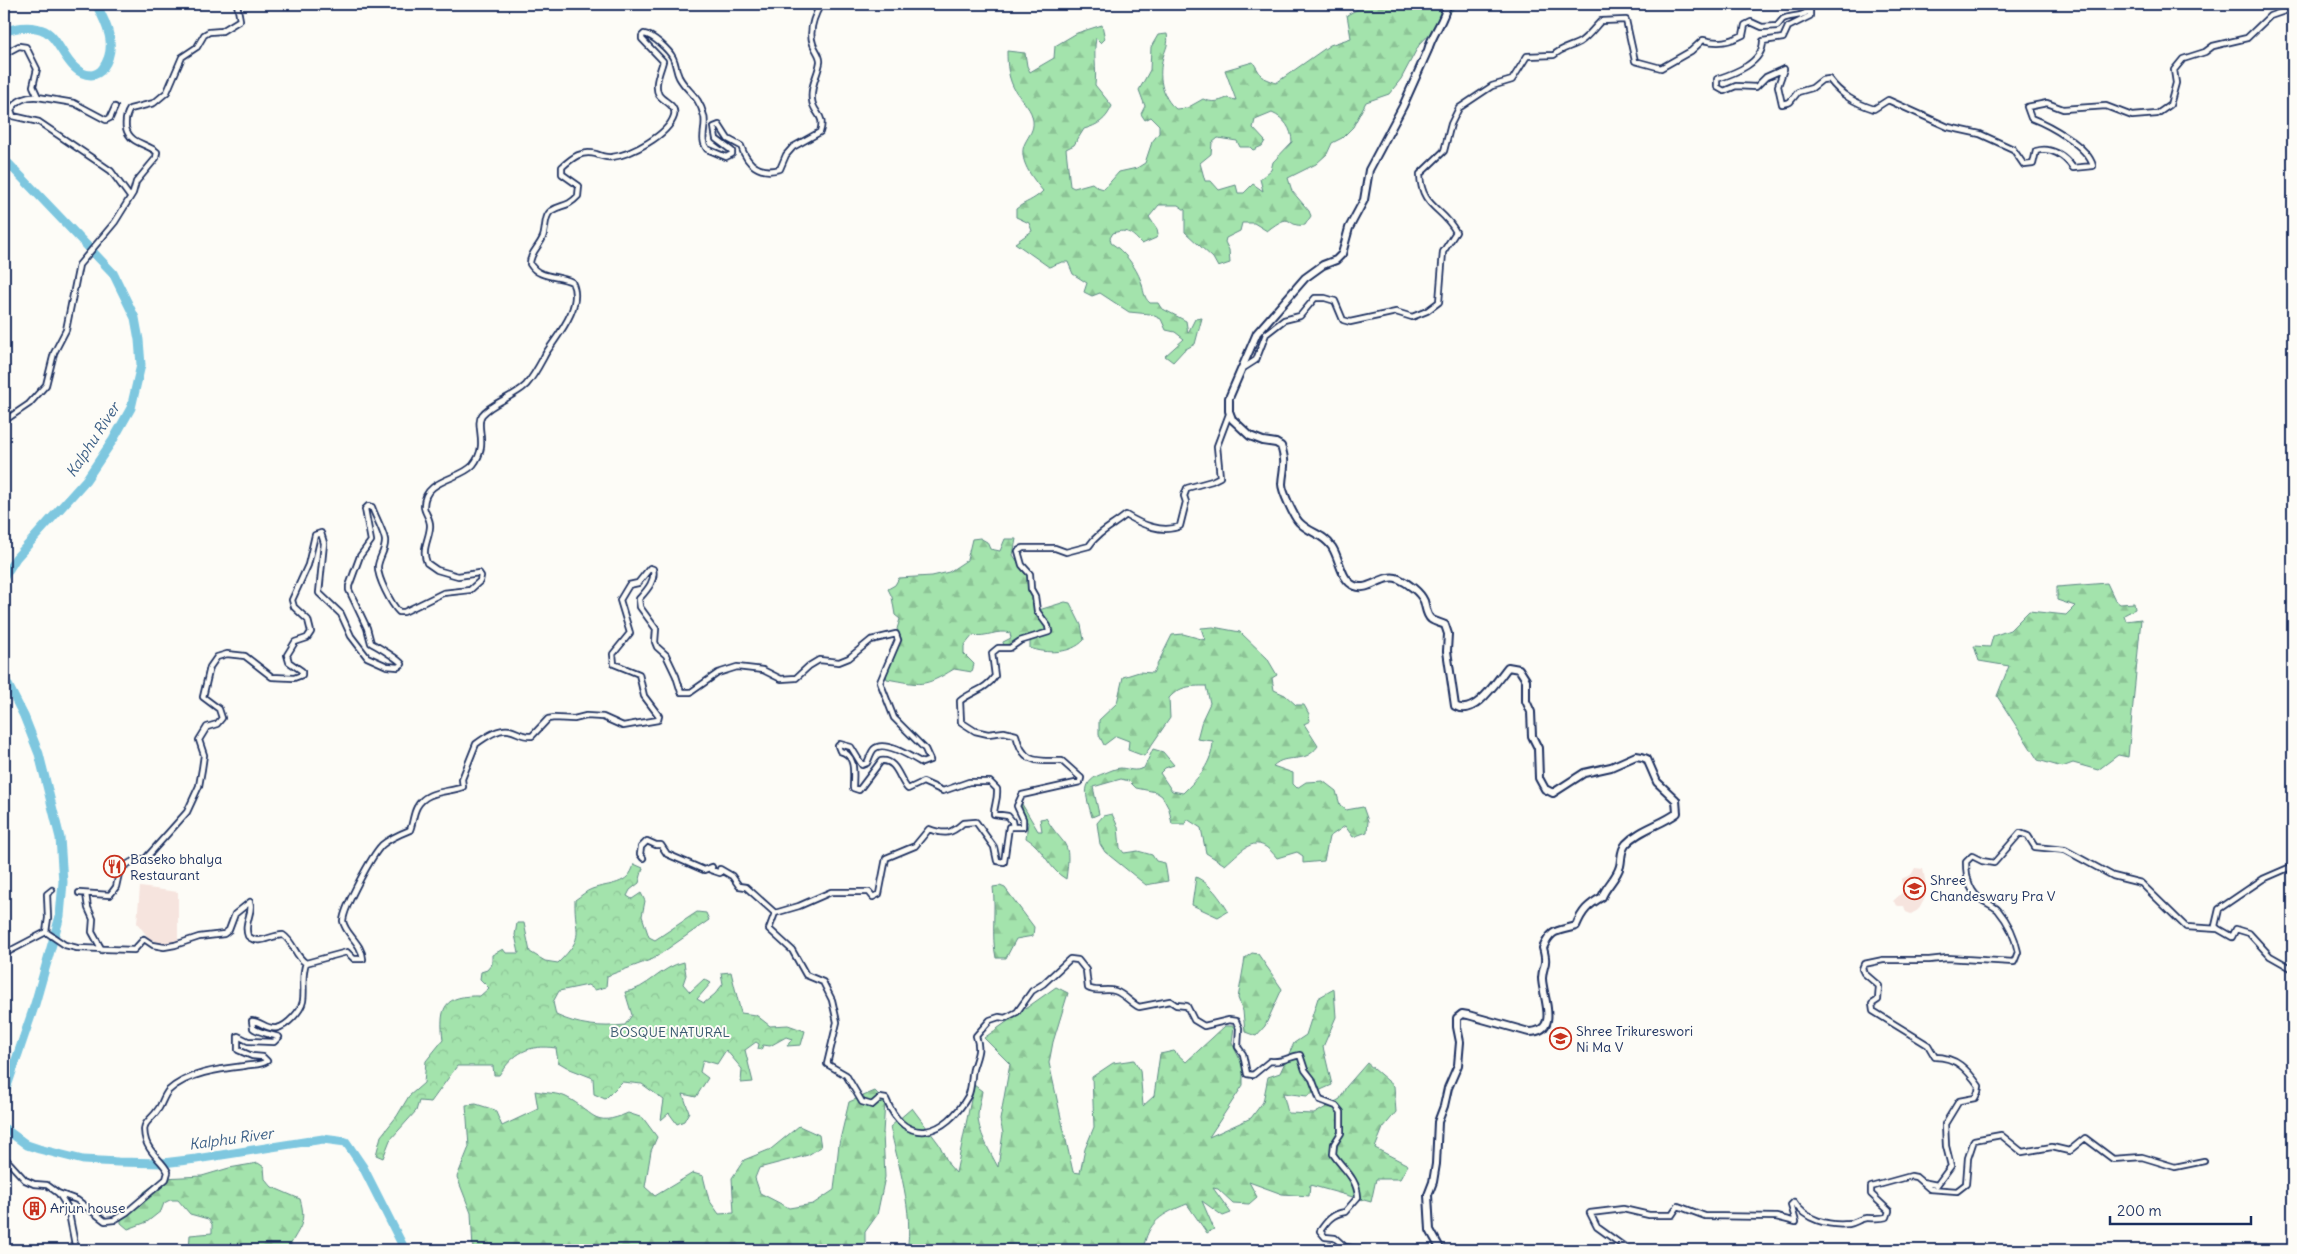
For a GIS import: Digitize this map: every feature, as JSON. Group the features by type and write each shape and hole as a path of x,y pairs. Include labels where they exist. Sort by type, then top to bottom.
{"street":[{"path":"4,421 29,404 46,385 54,353 66,330 74,300 76,274 84,257 115,222 130,197 136,182 156,158 157,152 133,140 128,134 125,121 127,114 130,109 154,103 168,92 182,57 197,47 204,36 209,32 222,31 240,20 237,4"},
{"path":"80,893 110,895 116,887 118,875 124,864 146,858 187,812 199,786 202,769 204,755 199,740 200,736 207,726 217,724 222,718 219,709 203,697 210,667 217,657 228,654 245,656 272,677 294,678 302,675 302,671 289,662 287,655 295,642 307,638 311,632 308,620 294,607 292,600 308,565 315,535 320,533 324,542 319,593 340,614 351,636 368,657 387,666 402,667 402,664 399,660 371,643 367,628 349,586 360,556 371,541 365,509 368,506 372,507 385,538 385,547 378,565 379,577 393,606 399,612 404,612 443,593 470,590 480,582 481,576 479,574 458,576 437,570 427,563 424,548 431,525 424,503 435,485 445,479 461,476 473,466 482,453 483,439 480,424 482,414 526,385 564,329 576,294 572,282 565,278 537,273 530,264 530,258 540,246 548,215 552,210 570,204 578,196 579,186 562,174 562,166 582,153 613,157 653,141 661,135 673,117 671,106 659,95 658,90 658,76 663,61 642,39 642,36 644,34 651,35 668,50 673,57 679,77 697,97 705,119 703,138 708,149 726,157 732,154 732,151 716,139 714,127 720,125 728,139 741,146 745,160 753,166 773,171 780,169 786,155 793,147 820,132 822,124 820,114 812,103 812,95 821,61 813,44 811,30 814,16 821,4"},
{"path":"775,913 799,906 831,892 869,892 872,897 879,894 886,858 915,846 929,829 941,834 954,830 963,822 976,822 994,847 997,861 1004,862 1009,827 1023,826 1023,819 1017,806 1022,794 1080,782 1081,778 1062,761 1034,761 1022,754 1016,735 1004,732 988,734 975,731 962,722 960,701 969,693 984,689 994,676 992,653 998,648 1010,648 1020,641 1049,632 1048,626 1037,611 1035,596 1031,589 1030,574 1022,565 1018,551 1023,548 1055,548 1066,552 1089,546 1096,534 1114,525 1126,515 1139,523 1155,526 1160,529 1180,526 1186,502 1184,496 1187,488 1212,481 1220,476 1217,446 1229,419 1229,398 1257,333 1282,303 1316,269 1336,260 1342,254 1349,228 1364,200 1369,170 1403,106 1428,50 1430,41 1446,13 1447,4"},
{"path":"1242,369 1256,360 1266,334 1284,320 1300,316 1315,298 1335,301 1343,320 1350,322 1396,312 1412,317 1427,311 1438,302 1443,252 1456,232 1450,221 1431,205 1420,188 1420,174 1444,151 1459,108 1492,86 1512,80 1527,56 1554,56 1559,50 1579,43 1601,21 1626,20 1636,61 1661,68 1691,52 1704,40 1723,43 1743,35 1747,24 1751,22 1762,28 1771,28 1777,26 1784,19 1795,18 1811,6"},
{"path":"1811,6 1810,16 1788,27 1783,38 1763,41 1763,49 1749,66 1717,79 1717,87 1724,91 1736,86 1756,87 1766,77 1784,69 1778,86 1782,104 1790,102 1798,92 1812,88 1822,80 1829,79 1838,92 1857,104 1874,109 1888,100 1948,127 1980,134 2013,149 2024,165 2033,164 2036,151 2042,149 2065,157 2073,168 2094,166 2092,161 2076,144 2046,124 2031,118 2026,107 2047,103 2063,109 2106,106 2132,116 2157,114 2170,105 2176,83 2174,70 2183,59 2205,52 2213,46 2247,38 2270,16 2293,8"},
{"path":"4,54 19,46 26,47 37,69 33,86 38,97"},
{"path":"115,107 110,118 106,120 74,103 32,97 17,102 11,112 19,118 39,122 111,171 130,197"},
{"path":"1229,411 1232,419 1250,436 1281,446 1285,466 1282,486 1296,517 1304,527 1319,534 1332,547 1345,578 1353,586 1361,588 1392,578 1400,579 1416,590 1423,599 1428,615 1432,620 1445,625 1455,706 1459,709 1468,709 1476,705 1508,667 1519,669 1524,675 1527,691 1526,701 1531,712 1532,736 1538,748 1539,778 1545,789 1553,793 1584,773 1611,768 1636,756 1647,759 1657,782 1676,800 1677,813 1665,823 1647,830 1626,844 1621,853 1620,866 1605,888 1602,897 1587,906 1580,914 1576,926 1559,929 1549,935 1543,948 1547,962 1542,979 1548,1018 1544,1027 1538,1032 1529,1032 1468,1015 1462,1014 1457,1018 1460,1042 1458,1065 1451,1078 1438,1122 1436,1164 1428,1195 1430,1230 1441,1250"},
{"path":"306,963 347,952 354,959 363,960 354,937 344,927 343,921 357,884 380,847 396,836 410,830 416,809 422,799 431,794 462,787 462,779 476,744 503,730 510,730 523,736 532,736 548,719 554,718 574,719 586,716 603,716 623,726 658,720 659,716 644,696 639,674 614,664 613,654 630,633 620,600 629,585 638,583 650,568 653,569 654,574 647,590 639,599 640,607 656,629 655,642 657,647 666,655 681,692 691,692 718,673 737,666 763,670 781,680 796,678 808,666 819,660 839,662 849,658 871,640 896,634 898,640 880,682 894,718 925,749 930,760 922,763 894,748 880,746 874,750 867,763 862,765 851,747 840,744 838,746 840,751 848,754 851,759 853,788 859,790 881,761 895,766 908,789 923,782 943,791 969,782 990,782 997,789 998,802 994,808 994,814 1008,816 1012,821 1013,827"},
{"path":"1922,1182 1937,1185 1951,1166 1946,1146 1945,1124 1959,1101 1975,1098 1978,1086 1962,1067 1948,1057 1934,1057 1928,1045 1873,1011 1872,1004 1878,1000 1879,986 1862,969 1864,964 1883,960 1971,958 2014,962 2018,952 2006,922 1997,908 1978,898 1970,887 1966,876 1966,862 1972,856 1982,861 1994,863 2020,833 2028,836 2035,847 2065,850 2114,876 2141,883 2186,927 2218,929 2232,937 2236,929 2249,933 2270,956 2293,969"},
{"path":"643,858 640,854 641,847 647,841 661,845 673,858 704,870 712,867 711,870 716,870 716,873 720,873 720,869 732,876 740,886 746,887 775,913"},
{"path":"2218,929 2216,926 2219,908 2263,878 2293,866"},
{"path":"46,932 48,918 47,894 52,890"},
{"path":"86,894 88,908 93,919 92,932 102,950"},
{"path":"46,932 65,945 84,949 134,950 144,940 156,946 167,946 199,937 224,934 229,930 235,914 250,902 252,906 246,927 249,937 260,941 283,935 290,941 306,963"},
{"path":"775,913 769,929 792,950 806,975 823,982 832,1000 838,1022 828,1064 846,1075 862,1102 872,1105 880,1098 886,1099 900,1124 912,1131 925,1131 940,1126 958,1109 970,1094 973,1072 980,1048 976,1036 990,1020 999,1017 1005,1018 1017,1012 1032,991 1043,984 1070,959 1078,960 1086,970 1088,988 1093,991 1109,990 1118,992 1139,1007 1170,1001 1176,1005 1187,1006 1194,1020 1204,1026 1229,1020 1236,1021 1239,1028 1238,1047 1243,1054 1247,1074 1253,1075 1270,1061 1281,1063 1291,1057 1300,1055 1305,1070 1312,1079 1320,1100 1336,1106 1341,1112 1341,1133 1334,1144 1332,1154 1352,1176 1357,1187 1358,1197 1345,1212 1336,1213 1327,1220 1320,1231 1325,1237 1335,1238 1345,1247 1366,1250"},
{"path":"4,954 46,932"},
{"path":"4,1157 25,1180 34,1184 47,1185 58,1193 81,1202 105,1221 114,1220 142,1201 166,1179 168,1172 165,1165 149,1150 146,1142 143,1129 145,1123 158,1110 169,1091 188,1078 195,1075 265,1063 266,1061 262,1056 252,1056 238,1050 238,1036 248,1041 274,1042 278,1040 279,1037 272,1034 256,1031 253,1028 252,1021 257,1021 265,1028 278,1028 292,1019 303,1002 302,974 306,963"},
{"path":"1629,1250 1597,1227 1590,1213 1623,1209 1649,1215 1672,1215 1678,1206 1705,1216 1776,1217 1796,1222 1791,1205 1794,1202 1802,1213 1825,1223 1850,1224 1862,1219 1879,1219 1889,1215 1887,1208 1871,1194 1871,1187 1908,1177 1916,1177 1930,1189 1957,1192 1966,1184 1968,1158 1974,1140 2001,1135 2022,1152 2052,1147 2069,1151 2085,1138 2113,1159 2142,1156 2175,1167 2204,1161"},
{"path":"58,1193 68,1208 76,1250"}],"shaded area":[{"name":"Shree Chandeswary Pra V","path":"1915,868 1923,869 1926,885 1925,897 1918,910 1911,914 1906,912 1904,906 1898,906 1893,901 1903,892 1901,879 1911,875"},
{"path":"140,887 178,892 178,941 175,944 158,945 154,940 151,941 137,923"}],"green space":[{"path":"1367,4 1458,4 1419,45 1401,79 1389,94 1366,102 1353,127 1342,138 1332,143 1327,154 1316,164 1288,178 1292,191 1311,216 1305,225 1294,224 1286,220 1267,231 1254,223 1242,223 1240,231 1226,238 1225,242 1229,250 1230,263 1218,267 1213,258 1185,232 1185,210 1178,205 1159,205 1149,217 1157,229 1158,235 1156,238 1142,244 1132,235 1122,231 1113,233 1110,238 1111,243 1125,255 1136,270 1145,296 1150,303 1158,303 1161,308 1186,321 1188,333 1195,319 1202,318 1195,344 1184,350 1173,362 1165,356 1184,339 1175,332 1166,330 1161,319 1150,314 1129,312 1100,293 1092,296 1084,292 1087,283 1073,274 1068,262 1062,262 1049,267 1015,243 1032,231 1029,223 1016,217 1016,209 1043,191 1027,168 1023,156 1023,149 1032,130 1033,121 1029,109 1011,82 1007,51 1025,53 1030,72 1054,58 1055,46 1077,33 1102,25 1105,39 1101,43 1096,38 1095,85 1112,106 1104,118 1097,124 1084,129 1074,145 1066,149 1070,186 1074,188 1092,183 1104,189 1119,172 1137,168 1145,163 1152,142 1159,133 1159,125 1151,117 1145,120 1141,114 1145,106 1139,90 1150,70 1151,47 1158,35 1167,34 1168,37 1161,71 1164,92 1176,109 1187,108 1203,99 1218,101 1227,98 1236,100 1225,70 1253,62 1262,77 1276,83 1330,45 1351,38 1347,15","holes":["1272,113 1289,128 1292,142 1273,162 1271,170 1260,179 1263,191 1253,184 1244,193 1238,193 1236,185 1219,190 1211,181 1205,181 1200,163 1211,154 1212,143 1218,138 1237,141 1240,147 1250,147 1253,150 1262,146 1265,141 1253,128 1255,120"]},
{"path":"980,538 987,542 990,549 1000,551 1005,539 1016,539 1013,555 1029,578 1028,589 1034,597 1034,605 1048,627 1046,632 1019,639 1004,647 1003,642 1011,638 1010,633 973,635 964,646 964,654 974,664 972,672 954,669 935,679 922,683 907,683 887,679 885,673 886,662 902,640 897,629 900,619 895,615 892,597 888,589 895,585 899,578 932,576 949,572 967,560 972,539"},
{"path":"2107,583 2115,600 2120,604 2134,603 2135,609 2124,615 2126,621 2141,619 2128,757 2118,755 2098,770 2073,763 2062,767 2038,760 1997,696 2009,666 1979,661 1974,646 1990,647 1993,636 2010,630 2029,611 2066,615 2075,606 2057,600 2057,587"},
{"path":"1065,602 1070,603 1081,625 1084,640 1079,645 1058,652 1030,648 1030,639 1051,632 1050,626 1039,610"},
{"path":"1213,627 1240,632 1267,658 1277,675 1272,678 1274,690 1285,695 1296,705 1304,705 1309,714 1310,721 1304,724 1318,746 1307,756 1284,760 1273,766 1293,773 1293,784 1297,788 1306,782 1323,781 1336,791 1340,805 1346,810 1363,807 1368,821 1367,832 1353,837 1345,826 1329,837 1324,861 1303,863 1303,856 1297,852 1277,858 1263,845 1257,844 1245,848 1225,865 1206,853 1201,828 1187,819 1185,824 1172,824 1169,809 1162,796 1156,792 1136,788 1129,781 1121,779 1093,787 1099,814 1092,817 1086,790 1091,780 1117,768 1135,770 1144,768 1153,749 1163,752 1174,765 1165,768 1160,773 1172,791 1183,793 1204,770 1210,757 1213,741 1197,739 1202,720 1210,703 1206,686 1186,687 1177,691 1169,698 1170,718 1144,756 1128,750 1129,741 1116,736 1104,745 1099,735 1099,720 1117,703 1123,677 1139,672 1153,673 1172,635 1183,634 1205,640 1201,628"},
{"path":"1022,804 1038,831 1042,831 1040,819 1046,818 1065,844 1068,856 1066,879 1055,870 1037,847 1026,838 1028,823 1018,808"},
{"path":"1112,814 1118,827 1120,848 1124,853 1138,851 1152,855 1156,861 1165,863 1168,881 1146,885 1105,852 1100,844 1097,823 1103,816"},
{"name":"BOSQUE NATURAL","path":"634,864 643,868 639,883 630,890 627,896 632,899 641,893 645,901 642,916 649,937 655,940 697,912 706,913 709,920 653,959 607,976 606,987 595,990 588,985 559,991 553,1002 556,1015 589,1025 625,1025 632,1015 625,992 641,987 668,968 684,962 686,975 683,984 690,992 704,979 711,983 697,999 704,1003 723,984 721,973 731,972 741,1013 756,1015 770,1026 788,1025 805,1031 801,1045 787,1046 792,1039 786,1037 770,1046 763,1045 761,1050 758,1049 759,1044 756,1042 745,1050 753,1082 741,1083 742,1069 726,1050 717,1064 703,1060 700,1072 708,1078 696,1097 683,1094 689,1112 684,1121 677,1124 669,1113 661,1120 664,1100 642,1084 622,1082 605,1099 594,1094 593,1078 558,1062 556,1048 537,1047 523,1052 510,1061 499,1075 494,1075 493,1066 457,1066 431,1102 419,1101 416,1111 390,1140 383,1158 376,1155 381,1136 397,1116 409,1096 424,1083 426,1061 443,1040 442,1019 446,1005 458,998 480,996 489,988 480,979 481,972 487,970 492,964 492,955 503,949 506,953 519,953 515,935 517,923 524,923 530,952 545,961 558,963 576,940 575,900 590,890 623,880 628,876"},
{"path":"1196,877 1211,887 1228,911 1218,917 1192,905"},
{"path":"1000,886 1005,888 1034,927 1033,936 1016,939 1006,958 996,958 995,949 993,887"},
{"path":"1252,953 1258,954 1282,989 1265,1026 1256,1036 1245,1032 1243,1011 1238,998 1245,958"},
{"path":"1056,987 1068,993 1053,1042 1049,1063 1073,1172 1080,1173 1085,1149 1094,1127 1092,1077 1113,1063 1134,1060 1140,1070 1143,1106 1154,1096 1160,1054 1174,1051 1186,1062 1225,1026 1234,1026 1232,1043 1243,1066 1243,1085 1209,1137 1251,1118 1263,1102 1268,1077 1280,1073 1294,1043 1306,1035 1318,998 1334,989 1336,1017 1323,1047 1332,1085 1307,1096 1283,1093 1288,1113 1314,1114 1340,1099 1346,1087 1367,1063 1394,1086 1396,1112 1383,1128 1375,1148 1408,1165 1400,1179 1376,1179 1371,1202 1310,1185 1309,1196 1282,1194 1249,1182 1257,1197 1249,1204 1233,1203 1218,1189 1213,1188 1231,1213 1223,1216 1202,1201 1214,1229 1207,1233 1187,1204 1163,1215 1153,1225 1148,1232 1143,1250 907,1250 909,1236 907,1205 890,1127 912,1108 939,1144 949,1165 956,1173 974,1085 982,1091 978,1112 980,1128 998,1167 1003,1133 1000,1120 1010,1064 984,1038"},
{"path":"535,1091 566,1097 600,1119 628,1113 643,1118 657,1137 651,1151 645,1187 655,1196 693,1173 703,1176 709,1200 719,1214 734,1213 732,1178 744,1160 771,1149 799,1126 819,1135 821,1147 808,1155 759,1168 755,1178 760,1193 789,1208 813,1204 834,1190 839,1144 849,1102 875,1091 885,1102 883,1133 885,1177 877,1215 865,1232 865,1250 473,1250 471,1213 457,1177 469,1147 466,1105 476,1104 495,1110 502,1126 538,1109"},
{"path":"258,1163 264,1167 265,1179 272,1187 300,1199 303,1215 302,1221 288,1250 189,1250 190,1235 212,1233 212,1224 208,1219 190,1214 178,1200 170,1200 164,1203 161,1211 147,1222 128,1229 121,1223 121,1219 141,1204 144,1192 163,1178 202,1176 229,1168"}],"waterway":[{"name":"Kalphu River","path":"4,32 24,27 45,31 56,41 76,69 91,75 102,69 110,52 107,28 96,4"},
{"name":"Kalphu River","path":"4,162 9,164 113,273 135,318 141,365 131,408 113,440 86,480 16,558 4,577"},
{"name":"Kalphu River","path":"4,677 24,716 39,754 60,838 63,882 60,916 35,1004 4,1095"},
{"name":"Kalphu River","path":"4,1128 27,1145 39,1149 83,1160 118,1162 163,1163 323,1139 346,1142 363,1167 405,1250"}],"place":[{"name":"Baseko bhalya Restaurant","path":"114,867"},
{"name":"Shree Chandeswary Pra V","path":"1914,888"},
{"name":"Shree Trikureswori Ni Ma V","path":"1560,1039"},
{"name":"Arjun house","path":"34,1208"}]}
